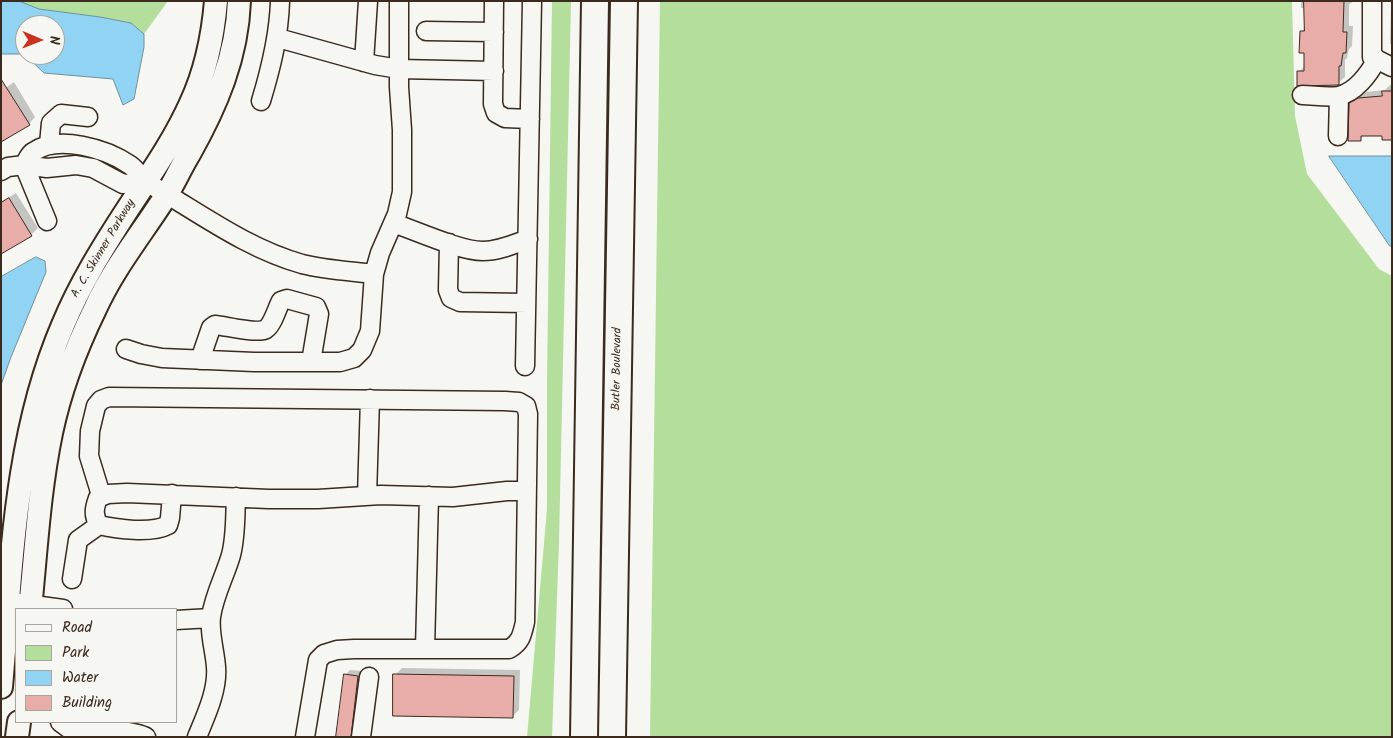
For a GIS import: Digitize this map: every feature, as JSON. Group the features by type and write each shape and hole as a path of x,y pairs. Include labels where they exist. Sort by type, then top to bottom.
{"highway":[{"path":"584,737 595,1"},
{"name":"Butler Boulevard","path":"612,737 624,1"},
{"path":"574,737 585,689"}],"main road":[{"name":"A. C. Skinner Parkway","path":"18,604 23,465 32,418 47,367 82,284 104,245 172,140 192,102 207,59 216,1"},
{"name":"A. C. Skinner Parkway","path":"18,604 51,432 70,369 96,307 117,267 167,194 200,135 219,94 233,51 239,1"},
{"name":"A. C. Skinner Parkway","path":"1,687 15,619"},
{"path":"17,737 19,723"}],"street":[{"path":"261,101 278,38 280,1"},
{"path":"364,62 368,1"},
{"path":"126,348 140,354 162,358 311,362 340,362 354,358 362,350 370,331 374,274 380,253 398,214 402,192 399,1"},
{"path":"494,1 493,104 496,113 505,118 530,119"},
{"path":"525,366 532,1"},
{"path":"1302,95 1339,96 1356,87 1384,63 1372,57 1372,1"},
{"path":"426,31 494,32"},
{"path":"278,38 399,70 494,71"},
{"path":"1338,136 1339,96"},
{"path":"49,144 51,123 61,114 88,117"},
{"path":"24,164 32,152 49,144 79,145 102,150 131,165 146,182 213,223 268,252 302,264 334,270 374,274"},
{"path":"93,168 102,150"},
{"path":"1,171 8,167 24,164 47,168 76,165 93,168 123,184 146,182"},
{"path":"24,164 47,221"},
{"path":"393,223 450,243 482,251 506,248 528,239"},
{"path":"450,243 448,290 451,298 460,302 526,303"},
{"path":"200,360 210,328 215,325 263,330 268,328 281,301 287,299 316,307 318,314 311,362"},
{"path":"102,496 89,456 90,431 96,406 101,400 109,397 505,401 519,402 526,406 528,414 525,622 522,636 516,644 508,649 337,650 324,654 318,660 315,672 305,737"},
{"path":"367,496 370,399"},
{"path":"172,494 168,525 160,530 115,529 99,524 94,518 98,498 127,493 172,494 236,497 318,499 380,495 453,497 507,491 526,491"},
{"path":"425,649 429,496"},
{"path":"197,737 215,687 217,668 211,618 217,592 231,555 236,497"},
{"path":"72,579 78,540 99,524"},
{"path":"18,604 54,608"},
{"path":"178,620 211,618"},
{"path":"361,737 369,677"},
{"path":"61,723 76,735 83,729 95,729 133,732 146,737"}],"green space":[{"path":"19,1 168,1 144,34 131,23 39,9"},
{"path":"552,1 571,1 559,541 552,737 527,737 547,509"},
{"path":"660,1 1292,1 1295,116 1307,174 1379,269 1392,276 1392,737 650,737"}],"water":[{"path":"1,1 19,1 39,9 131,23 144,34 144,47 134,99 123,105 113,79 44,73 36,65 65,65 65,15 15,15 15,54 1,54"},
{"path":"1329,156 1392,156 1392,246 1390,246"},
{"path":"36,257 45,261 46,272 1,385 1,277"}],"building":[{"path":"1304,1 1344,1 1343,32 1347,32 1346,53 1343,53 1341,66 1339,66 1339,85 1297,86 1297,71 1304,71 1304,53 1299,53 1300,31 1304,31"},
{"path":"1,79 30,125 1,142"},
{"path":"1382,91 1392,91 1392,140 1382,140 1382,136 1361,136 1361,141 1348,141 1349,103 1358,98 1382,96"},
{"path":"9,198 32,236 1,254 1,203"},
{"path":"344,674 358,676 351,737 336,737"},
{"path":"393,674 514,676 513,718 393,716"}]}
